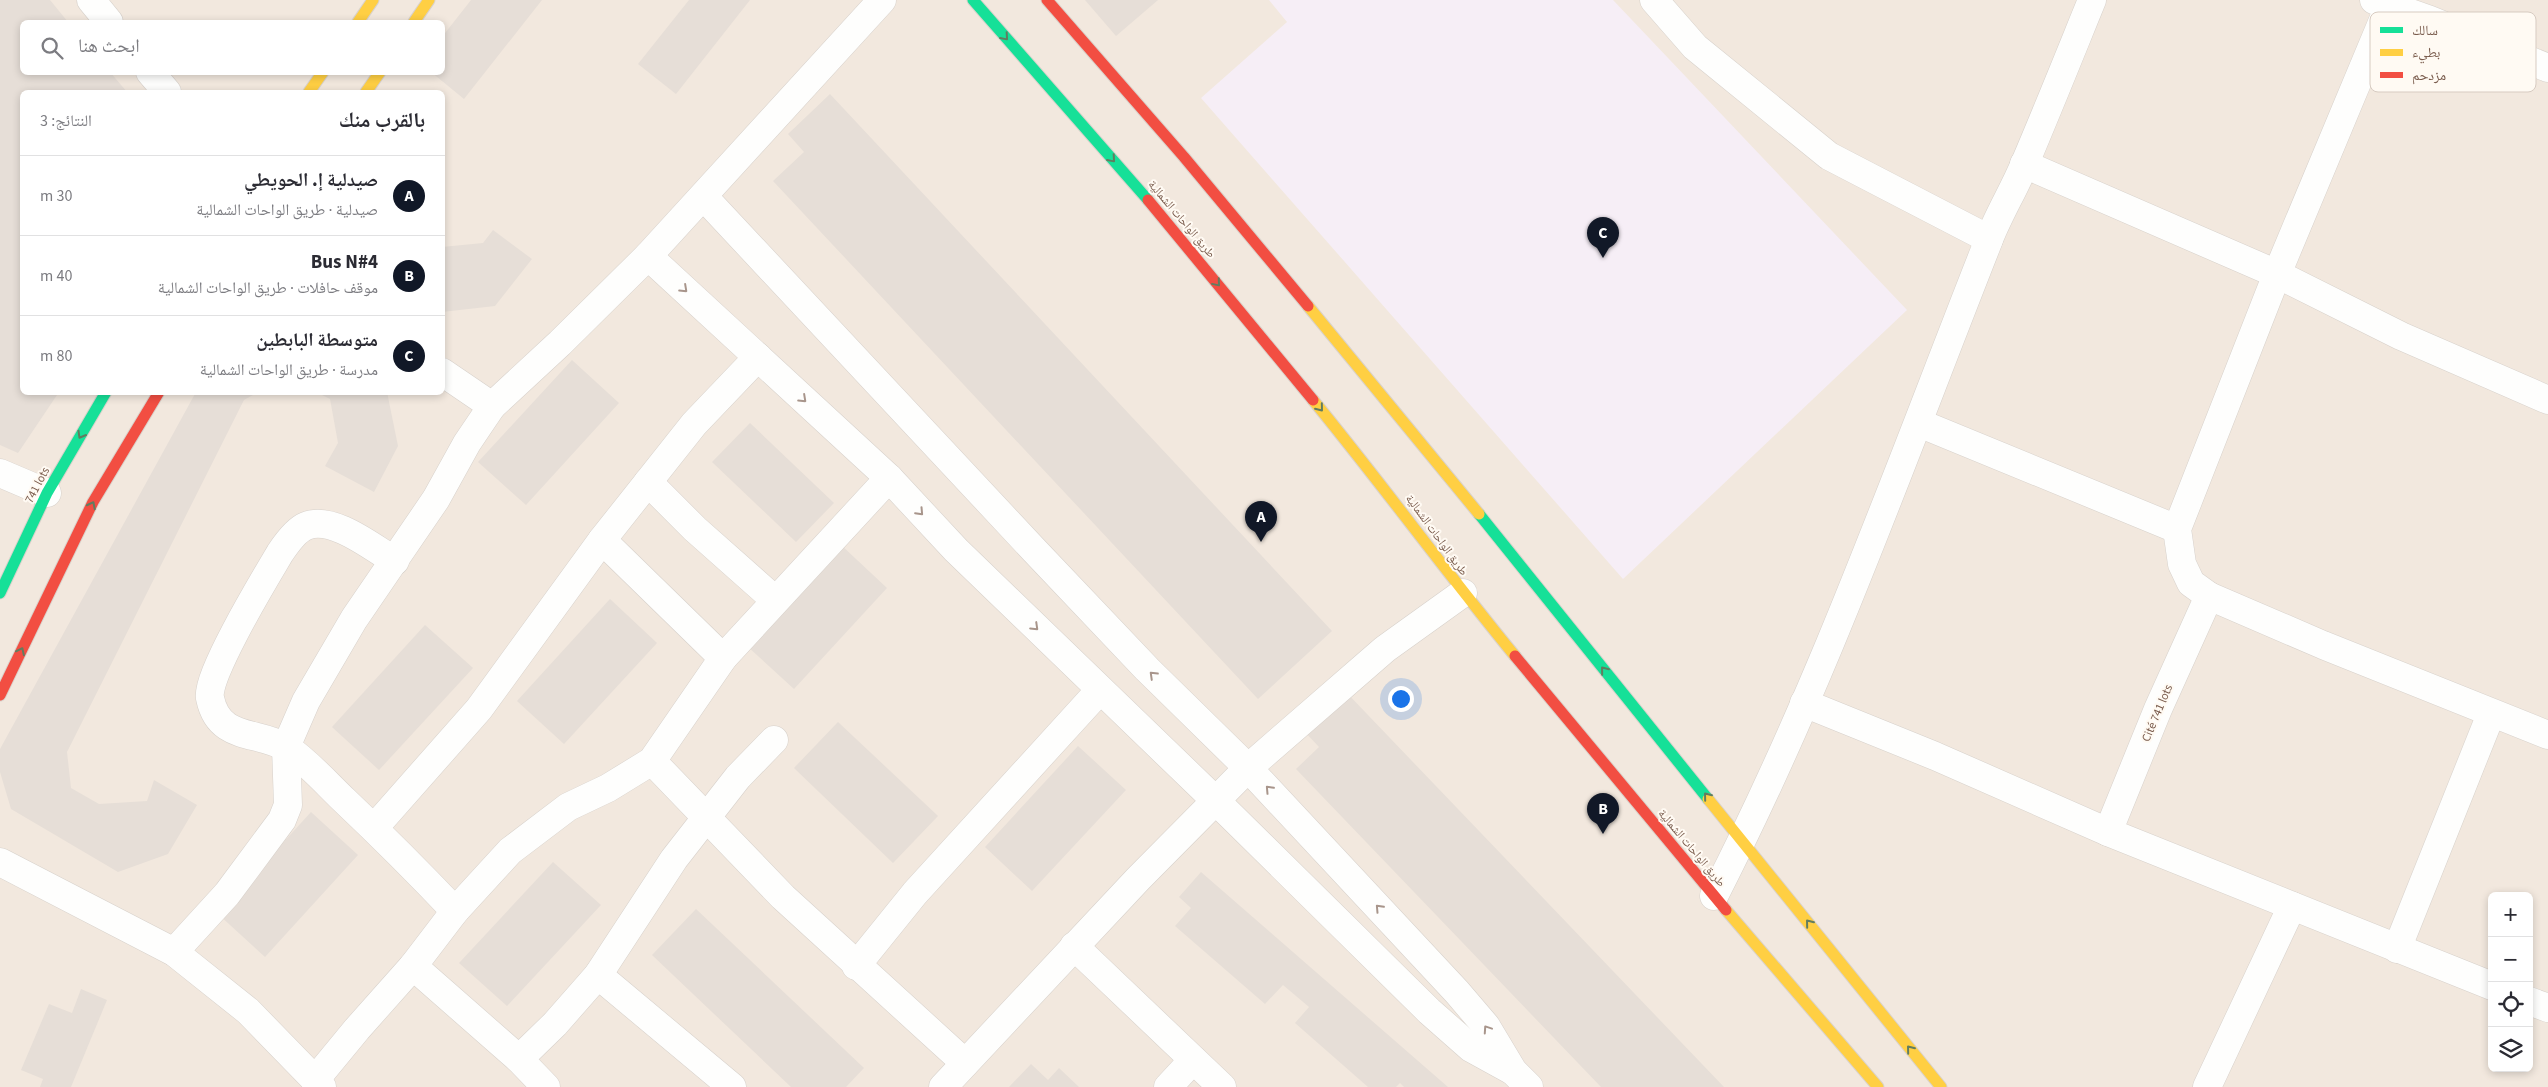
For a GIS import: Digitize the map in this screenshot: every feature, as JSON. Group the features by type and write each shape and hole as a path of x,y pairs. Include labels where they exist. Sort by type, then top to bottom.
{"main road":[{"path":"359,20 373,0"},
{"path":"415,20 429,0"},
{"name":"طريق الواحات الشمالية","path":"973,0 1129,177 1377,477 1463,593 1714,896 1878,1087"},
{"path":"1047,0 1184,157 1437,462 1941,1087"},
{"path":"310,90 321,75"},
{"path":"367,90 378,75"},
{"name":"741 lots","path":"0,593 47,493 104,395"},
{"path":"0,695 92,504 138,423 157,395"}],"street":[{"path":"91,0 107,20"},
{"path":"174,952 227,894 282,820 288,805 286,747 306,701 354,619 395,561 492,406 560,343 648,256 704,197 882,0"},
{"path":"1654,0 1695,47 1829,156 1989,239"},
{"path":"1714,896 1743,840 1804,703 1919,424 1989,239 2024,164 2092,0"},
{"path":"2381,3 2434,10"},
{"path":"2370,32 2177,529 2182,564 2191,582 2209,596 2491,714 2548,735"},
{"path":"2536,62 2548,68"},
{"path":"153,75 165,90"},
{"path":"2024,164 2277,274 2400,336 2548,400"},
{"path":"704,197 1121,641 1248,768 1458,992 1486,1026 1521,1079"},
{"path":"648,256 889,478 956,550 1215,800 1429,1011 1471,1048 1521,1079"},
{"path":"374,828 479,709 602,540 694,424 758,357"},
{"path":"445,374 492,406"},
{"path":"1919,424 2177,529"},
{"path":"0,473 47,493"},
{"path":"0,862 174,952 248,1011 319,1084 357,1029 413,966 455,911 510,851 568,807 608,788 652,761 687,714 723,658 889,478"},
{"path":"648,482 695,529 775,600"},
{"path":"395,561 340,528 324,525 306,526 286,543 246,608 218,668 209,696 217,719 240,733 286,747 392,844 455,911"},
{"path":"602,540 723,658"},
{"path":"943,1087 1074,946 1248,768 1385,649 1463,593"},
{"name":"Cité 741 lots","path":"2108,832 2158,709 2209,596"},
{"path":"856,966 915,893 1100,690"},
{"path":"1804,703 1935,756 2108,832 2488,984"},
{"path":"2397,949 2491,714"},
{"path":"519,1059 555,1024 598,975 674,859 738,777 774,740"},
{"path":"652,761 783,897 856,966 965,1063"},
{"path":"2208,1087 2292,906"},
{"path":"1074,946 1222,1087"},
{"path":"413,966 519,1059 546,1087"},
{"path":"598,975 732,1087"},
{"path":"2533,1002 2548,1008"},
{"path":"1168,1087 1193,1060"}],"shaded area":[{"path":"0,0 2548,0 2548,1087 0,1087"},
{"path":"1269,0 1613,0 1907,310 1623,579 1201,98 1287,22"}],"building":[{"path":"0,0 50,0 66,20 20,20 20,75 113,75 125,90 20,90 20,395 57,395 18,453 0,445"},
{"path":"471,0 542,0 464,99 435,75 445,75 445,33"},
{"path":"689,0 750,0 676,94 638,64"},
{"path":"1085,0 1158,0 1116,36"},
{"path":"830,94 1332,631 1258,699 773,181 804,152 788,134"},
{"path":"493,230 532,259 495,306 445,312 445,247 483,243"},
{"path":"572,360 619,403 526,505 478,462"},
{"path":"194,395 253,395 244,400 67,752 71,788 99,804 147,801 154,780 197,805 168,854 118,872 11,809 0,772 0,749"},
{"path":"322,395 388,395 398,446 374,492 325,466 338,443 330,399"},
{"path":"750,423 834,503 796,542 712,462"},
{"path":"840,544 887,588 794,689 747,646"},
{"path":"610,599 657,643 564,744 517,701"},
{"path":"425,625 473,668 379,770 332,727"},
{"path":"1345,691 1724,1087 1601,1087 1296,769 1319,747 1303,730"},
{"path":"838,722 938,816 893,863 794,768"},
{"path":"1078,746 1126,790 1032,891 985,847"},
{"path":"311,812 358,855 265,957 218,914"},
{"path":"553,862 601,905 507,1006 459,963"},
{"path":"1201,872 1448,1087 1404,1087 1400,1083 1396,1087 1368,1087 1295,1023 1309,1007 1283,985 1265,1004 1175,926 1191,908 1179,897"},
{"path":"696,909 864,1068 846,1087 791,1087 652,955"},
{"path":"81,989 107,1000 71,1087 40,1087 43,1079 21,1070 49,1004 72,1013"},
{"path":"1031,1064 1048,1080 1059,1068 1079,1087 1009,1087"}],"traffic: fast":[{"path":"973,0 1148,200"},
{"path":"0,593 47,493 104,395"},
{"path":"1479,514 1708,799"}],"traffic: slow":[{"path":"359,20 373,0"},
{"path":"415,20 429,0"},
{"path":"310,90 321,75"},
{"path":"367,90 378,75"},
{"path":"1308,306 1479,514"},
{"path":"1313,400 1515,656"},
{"path":"1708,799 1941,1087"},
{"path":"1726,910 1878,1087"}],"traffic: jam":[{"path":"1047,0 1184,157 1308,306"},
{"path":"1148,200 1313,400"},
{"path":"0,695 93,502 157,395"},
{"path":"1515,656 1726,910"}],"place":[{"name":"متوسطة البابطين","path":"1603,258"},
{"name":"صيدلية إ. الحويطي","path":"1261,542"},
{"name":"Bus N#4","path":"1603,834"}]}
